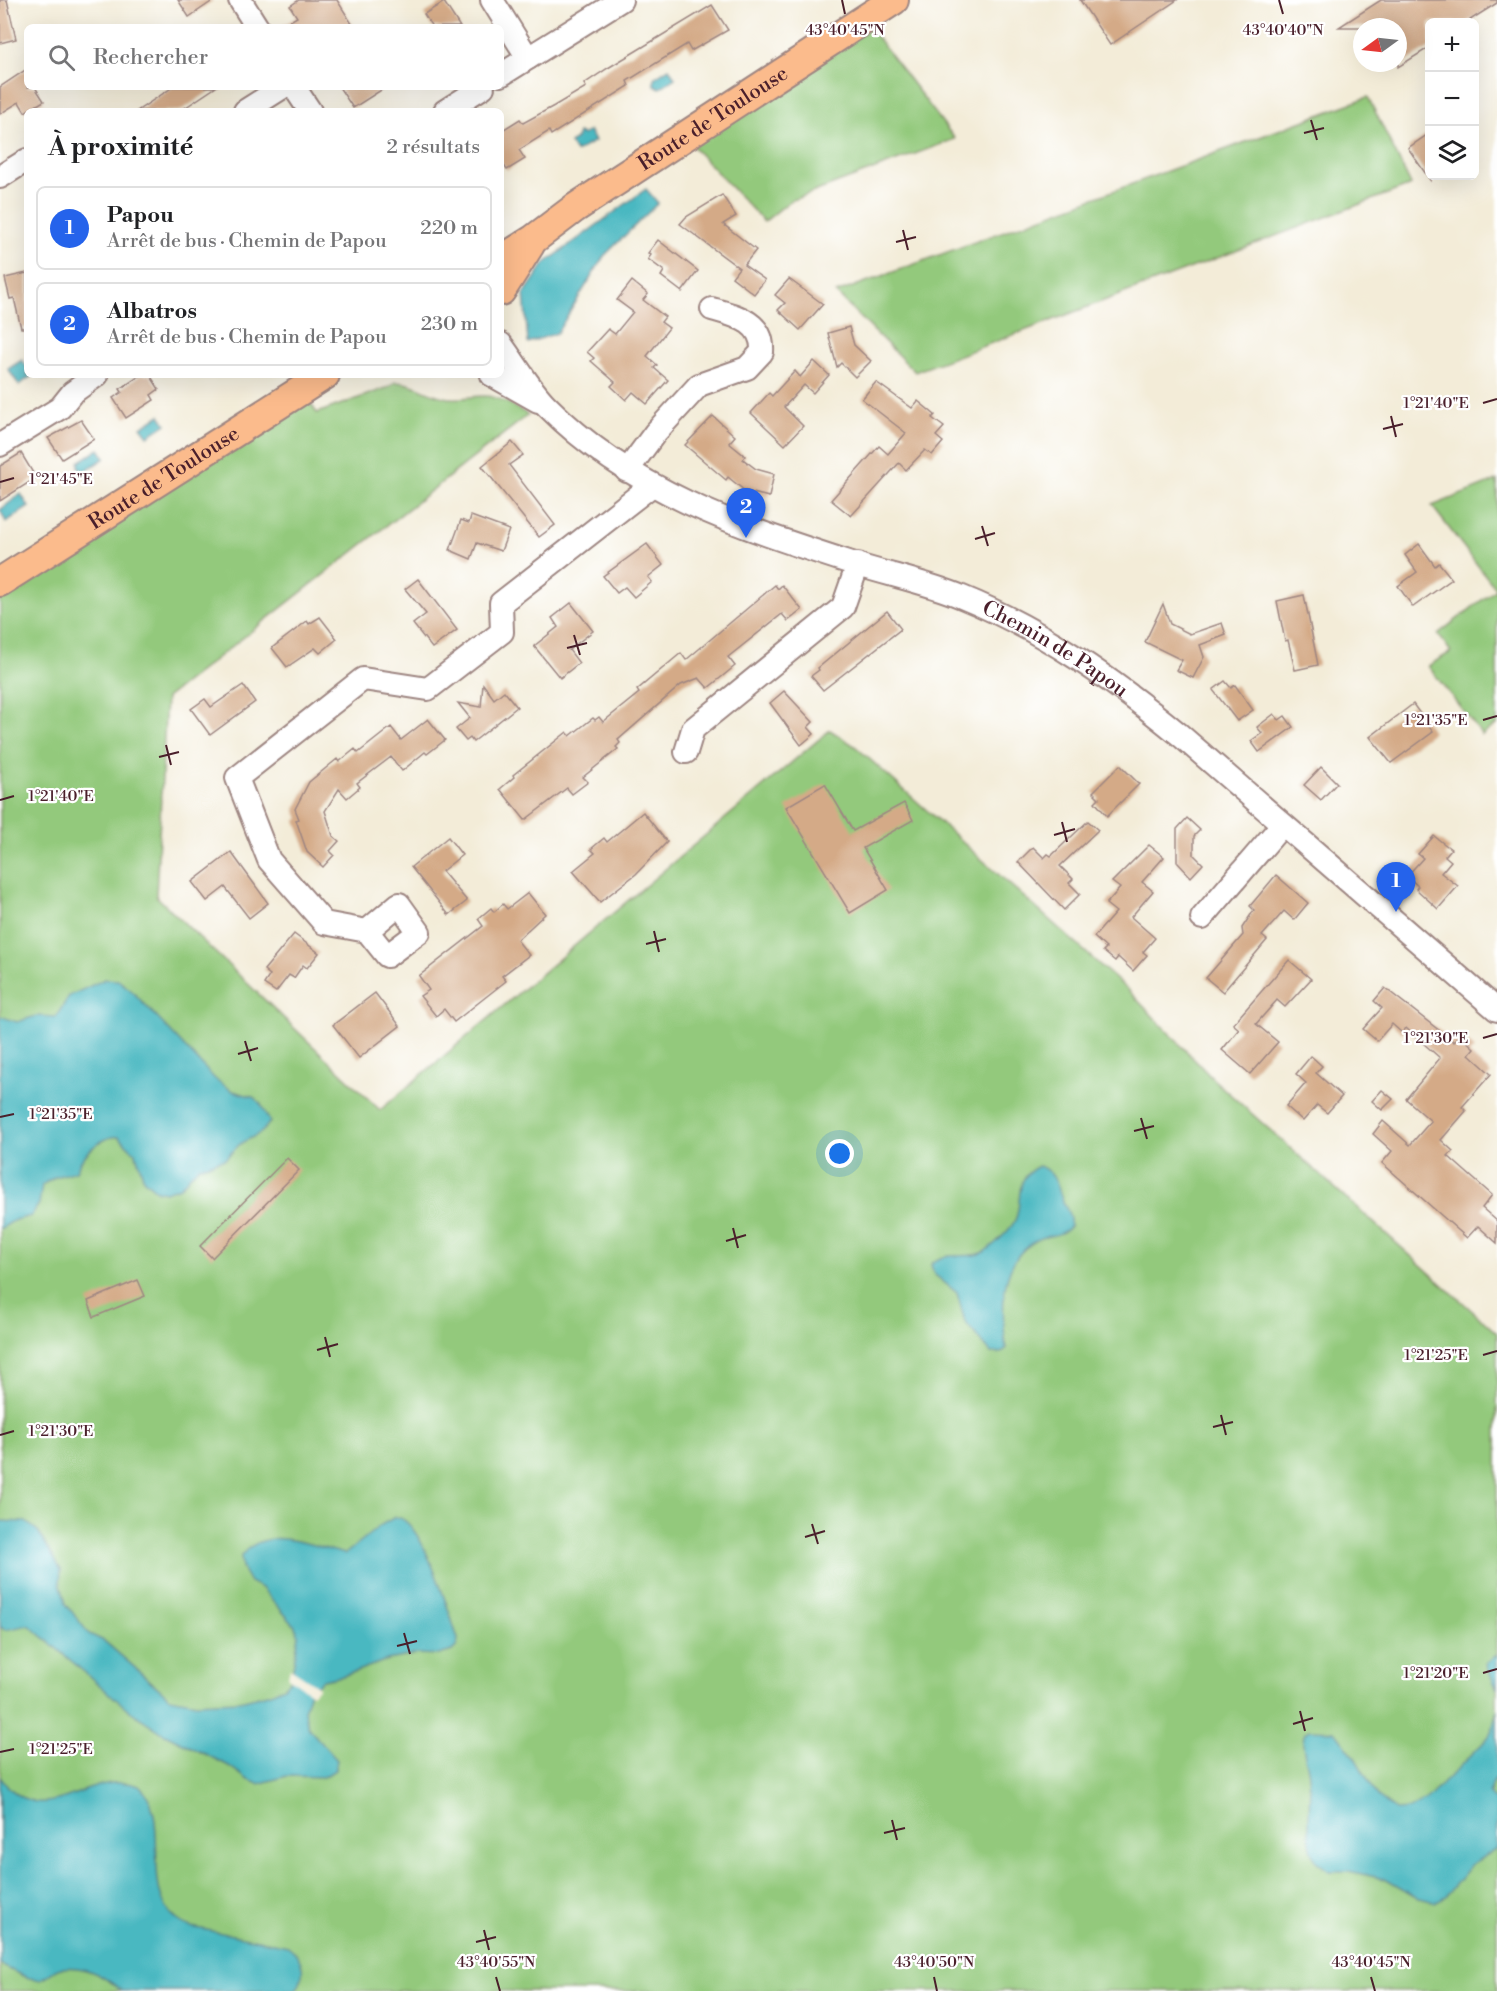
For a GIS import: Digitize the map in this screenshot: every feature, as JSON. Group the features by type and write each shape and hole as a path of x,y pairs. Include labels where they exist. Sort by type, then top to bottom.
{"main road":[{"name":"Route de Toulouse","path":"504,258 575,208 894,0"},
{"name":"Route de Toulouse","path":"504,286 534,239"},
{"name":"Route de Toulouse","path":"0,582 321,378"}],"street":[{"path":"240,0 255,24"},
{"path":"492,0 528,58"},
{"path":"504,73 621,0"},
{"path":"250,108 278,90"},
{"path":"296,90 308,108"},
{"path":"450,108 478,90"},
{"path":"0,177 24,162"},
{"path":"627,471 655,433 699,385 747,368 762,352 763,340 756,328 742,317 712,309"},
{"name":"Chemin de Papou","path":"504,348 545,404 583,439 651,486 718,516 960,596 1031,629 1068,651 1139,702 1497,1010"},
{"path":"0,446 60,408 72,393 94,378"},
{"name":"Chemin de Papou","path":"497,378 545,404"},
{"path":"367,931 324,923 269,860 237,778 363,679 428,689 502,632 501,603 651,486"},
{"path":"686,752 693,729 843,607 858,564"},
{"path":"1202,918 1282,825"}],"green space":[{"path":"870,28 955,139 790,201 764,222 691,145"},
{"path":"1368,97 1411,185 915,372 836,293"},
{"path":"395,382 449,398 481,396 497,398 528,415 166,698 156,896 380,1110 830,730 855,746 1129,991 1213,1079 1497,1333 1497,1991 0,1991 0,594 284,409 311,404 317,413 389,387"},
{"path":"1497,480 1497,724 1482,735 1428,666 1451,652 1438,634 1496,589 1432,506"}],"water":[{"path":"669,68 675,78 660,88 654,85 654,78"},
{"path":"589,131 595,141 576,152 570,143 576,139 578,133 583,135"},
{"path":"646,189 658,203 604,256 557,333 528,343 524,294 545,263"},
{"path":"22,360 24,378 29,378 19,385 8,369"},
{"path":"160,415 166,424 148,436 141,427"},
{"path":"99,449 105,458 85,471 79,469 79,462"},
{"path":"21,494 29,507 6,522 0,510"},
{"path":"105,979 118,980 132,991 215,1079 233,1091 253,1097 260,1103 270,1122 262,1132 240,1144 225,1159 198,1167 180,1187 165,1192 156,1190 144,1180 136,1154 119,1137 105,1139 87,1153 76,1171 55,1177 42,1185 39,1204 31,1216 15,1220 0,1229 0,1016 17,1022 36,1016 56,1017 69,996"},
{"path":"1039,1166 1050,1172 1056,1181 1069,1214 1070,1226 1059,1234 1037,1240 1024,1249 1015,1261 1005,1288 1006,1349 1001,1353 991,1353 965,1322 957,1293 934,1274 931,1265 942,1257 971,1256 984,1252 997,1241 1011,1227 1016,1218 1020,1189 1025,1176"},
{"path":"395,1517 405,1521 425,1549 449,1610 458,1639 457,1646 452,1651 439,1655 419,1654 387,1660 343,1676 323,1680 310,1691 304,1711 309,1729 337,1760 335,1770 324,1777 287,1776 258,1784 247,1779 229,1766 163,1733 130,1711 29,1625 5,1630 0,1627 0,1521 26,1522 38,1531 61,1570 60,1582 66,1604 89,1634 104,1641 170,1698 196,1703 240,1701 271,1693 284,1687 291,1679 299,1635 294,1625 262,1588 250,1582 242,1568 241,1556 252,1546 276,1539 304,1542 345,1554 381,1525"},
{"path":"1497,1655 1497,1689 1486,1666 1487,1662"},
{"path":"1497,1709 1497,1772 1489,1795 1497,1803 1497,1849 1473,1863 1446,1896 1435,1902 1416,1897 1385,1879 1348,1871 1329,1871 1316,1861 1310,1840 1310,1792 1303,1746 1305,1733 1309,1730 1335,1731 1354,1756 1378,1797 1396,1810 1409,1809 1426,1800 1486,1740 1492,1732"},
{"path":"0,1777 17,1794 34,1801 50,1802 101,1785 119,1783 139,1786 150,1801 155,1819 158,1882 163,1901 173,1916 191,1927 288,1946 298,1956 302,1967 301,1979 295,1991 122,1991 101,1976 79,1968 61,1968 43,1978 35,1979 25,1977 0,1965"}],"pier":[{"path":"290,1668 319,1687 312,1694 288,1677"}],"building":[{"path":"0,0 7,0 16,39 0,43"},
{"path":"178,0 214,0 189,17"},
{"path":"299,0 337,0 352,24 285,24 297,17 290,6"},
{"path":"1080,0 1177,0 1110,45"},
{"path":"1381,0 1497,0 1497,3 1473,18 1425,18 1425,50 1407,61 1407,18 1353,18"},
{"path":"444,2 458,24 430,24 424,14"},
{"path":"712,5 728,30 691,51 687,44 627,81 629,86 551,135 549,131 519,150 525,159 507,170 504,166 504,129 520,119 523,123 554,106 586,87 584,84"},
{"path":"1353,18 1353,27 1339,27"},
{"path":"24,71 24,90 37,90 44,101 32,108 24,108 24,110 19,102 0,114 0,87"},
{"path":"168,90 212,90 184,108 142,108"},
{"path":"341,90 381,90 353,108"},
{"path":"1425,136 1425,173 1408,148"},
{"path":"722,195 736,216 723,224 756,250 744,265 765,280 754,294 732,277 739,268 680,224 686,217"},
{"path":"658,240 698,271 682,292 661,276 664,271 648,259 651,255 648,253"},
{"path":"24,274 24,328 21,328 14,298 10,299 5,278"},
{"path":"789,279 823,304 800,330 778,310 785,303 775,295"},
{"path":"632,281 648,294 643,300 665,317 661,322 669,328 647,356 657,365 654,368 668,380 647,404 633,392 626,400 611,386 615,382 591,361 594,358 587,352 608,329 615,334 633,312 617,300"},
{"path":"849,327 854,345 871,361 855,377 841,363 837,367 828,333"},
{"path":"814,361 829,375 813,393 804,385 784,407 803,426 785,445 751,413 769,393 772,396 795,371 800,377"},
{"path":"136,378 152,378 159,389 151,395 154,400 126,418 113,398 122,392 120,389"},
{"path":"876,382 912,408 918,401 935,415 932,418 944,427 936,436 943,442 932,455 925,450 906,470 899,463 851,516 831,500 879,446 888,454 906,433 862,399"},
{"path":"713,416 735,436 729,443 745,456 743,459 756,469 774,474 769,497 745,491 728,477 726,480 685,445"},
{"path":"81,420 94,439 62,459 48,438"},
{"path":"512,442 523,455 509,465 555,525 539,537 482,466"},
{"path":"21,453 36,478 0,501 0,466"},
{"path":"471,516 509,530 501,551 477,543 471,559 450,550 461,520 469,523"},
{"path":"647,544 663,565 648,577 652,582 634,597 625,587 617,593 603,576"},
{"path":"1419,544 1435,566 1439,563 1452,579 1413,607 1398,586 1417,572 1405,555"},
{"path":"418,579 457,630 432,648 413,624 426,614 405,589"},
{"path":"775,585 778,589 782,585 802,610 788,621 782,614 728,657 735,666 708,688 699,678 681,685 618,740 620,743 616,747 618,749 583,777 588,782 572,794 567,788 525,820 500,789 514,777 513,775 567,732 570,736 593,718 595,720 599,717 603,722 639,693 637,690 681,653 686,660"},
{"path":"1304,595 1318,665 1295,670 1288,640 1285,641 1277,601"},
{"path":"571,603 593,631 569,650 579,663 560,678 534,646 558,627 552,618"},
{"path":"1163,604 1170,624 1190,634 1222,623 1226,635 1200,645 1204,657 1193,678 1176,670 1182,660 1145,642"},
{"path":"887,611 901,629 823,690 811,676"},
{"path":"320,617 337,639 320,653 315,648 287,667 272,648 307,621 309,624"},
{"path":"1225,681 1231,688 1235,685 1253,710 1237,721 1213,690"},
{"path":"483,684 494,699 504,691 517,707 473,742 470,738 466,741 456,729 470,718 458,703 481,707"},
{"path":"243,685 255,702 210,735 191,709 205,699 211,707"},
{"path":"784,691 813,722 808,727 814,734 801,745 770,703"},
{"path":"1413,704 1433,732 1391,763 1370,737"},
{"path":"1274,714 1279,720 1285,716 1293,727 1259,752 1251,741 1262,733 1257,727"},
{"path":"428,719 445,740 427,754 425,752 402,771 391,757 357,783 360,787 347,798 339,789 325,811 333,836 339,841 330,851 334,855 323,867 307,852 296,820 299,819 295,809 309,782 337,759 339,762 355,749 358,753 391,727 401,740"},
{"path":"1120,765 1139,784 1107,816 1095,802 1099,798 1093,792"},
{"path":"1321,767 1337,783 1321,800 1304,785"},
{"path":"825,784 853,831 904,803 913,820 863,848 888,890 850,913 786,807"},
{"path":"643,812 667,842 636,874 600,902 573,871 595,853 591,849 604,838 607,842"},
{"path":"1187,818 1200,830 1194,836 1194,855 1203,864 1191,877 1177,862 1177,829"},
{"path":"1088,821 1098,830 1060,866 1073,879 1069,883 1080,894 1064,910 1018,862 1033,847 1044,858 1048,854 1051,856"},
{"path":"1434,836 1451,849 1445,856 1451,861 1441,873 1458,886 1438,909 1416,889 1418,886 1407,876 1423,858 1418,854"},
{"path":"448,837 462,855 442,871 467,901 449,915 411,867"},
{"path":"1149,845 1164,857 1142,882 1153,891 1131,917 1155,938 1143,952 1147,955 1133,971 1118,957 1115,961 1103,951 1106,948 1094,937 1116,912 1106,904 1120,888 1112,882"},
{"path":"231,852 268,903 249,918 225,887 207,901 192,882"},
{"path":"1276,875 1308,903 1294,920 1284,911 1262,936 1267,940 1223,992 1206,978 1243,935 1242,928 1254,910 1250,906"},
{"path":"528,893 545,914 517,940 529,955 502,976 506,981 454,1022 444,1009 436,1016 420,996 429,990 419,976 483,926 478,919 491,908 494,912 503,904 507,909"},
{"path":"294,934 319,953 307,968 303,965 294,978 289,975 276,992 264,984 270,975 264,970"},
{"path":"1289,960 1311,979 1285,1007 1277,1000 1256,1024 1278,1042 1250,1074 1222,1050 1239,1029 1233,1024"},
{"path":"1385,988 1454,1042 1460,1035 1474,1048 1469,1054 1491,1074 1462,1107 1466,1111 1441,1140 1453,1151 1448,1156 1492,1195 1482,1208 1497,1221 1497,1243 1478,1226 1467,1238 1382,1163 1392,1151 1373,1134 1383,1121 1410,1145 1431,1121 1406,1099 1440,1058 1406,1028 1402,1033 1392,1024 1377,1041 1363,1029 1382,1008 1374,1001"},
{"path":"375,993 400,1026 359,1058 333,1025"},
{"path":"1311,1056 1322,1066 1316,1073 1342,1096 1327,1113 1317,1105 1303,1121 1286,1106 1306,1083 1296,1074"},
{"path":"1382,1090 1393,1099 1382,1110 1372,1101"},
{"path":"287,1158 299,1170 212,1258 200,1246"},
{"path":"138,1280 145,1296 94,1317 88,1301"}],"place":[{"name":"Albatros","path":"746,538"},
{"name":"Papou","path":"1396,912"}]}
